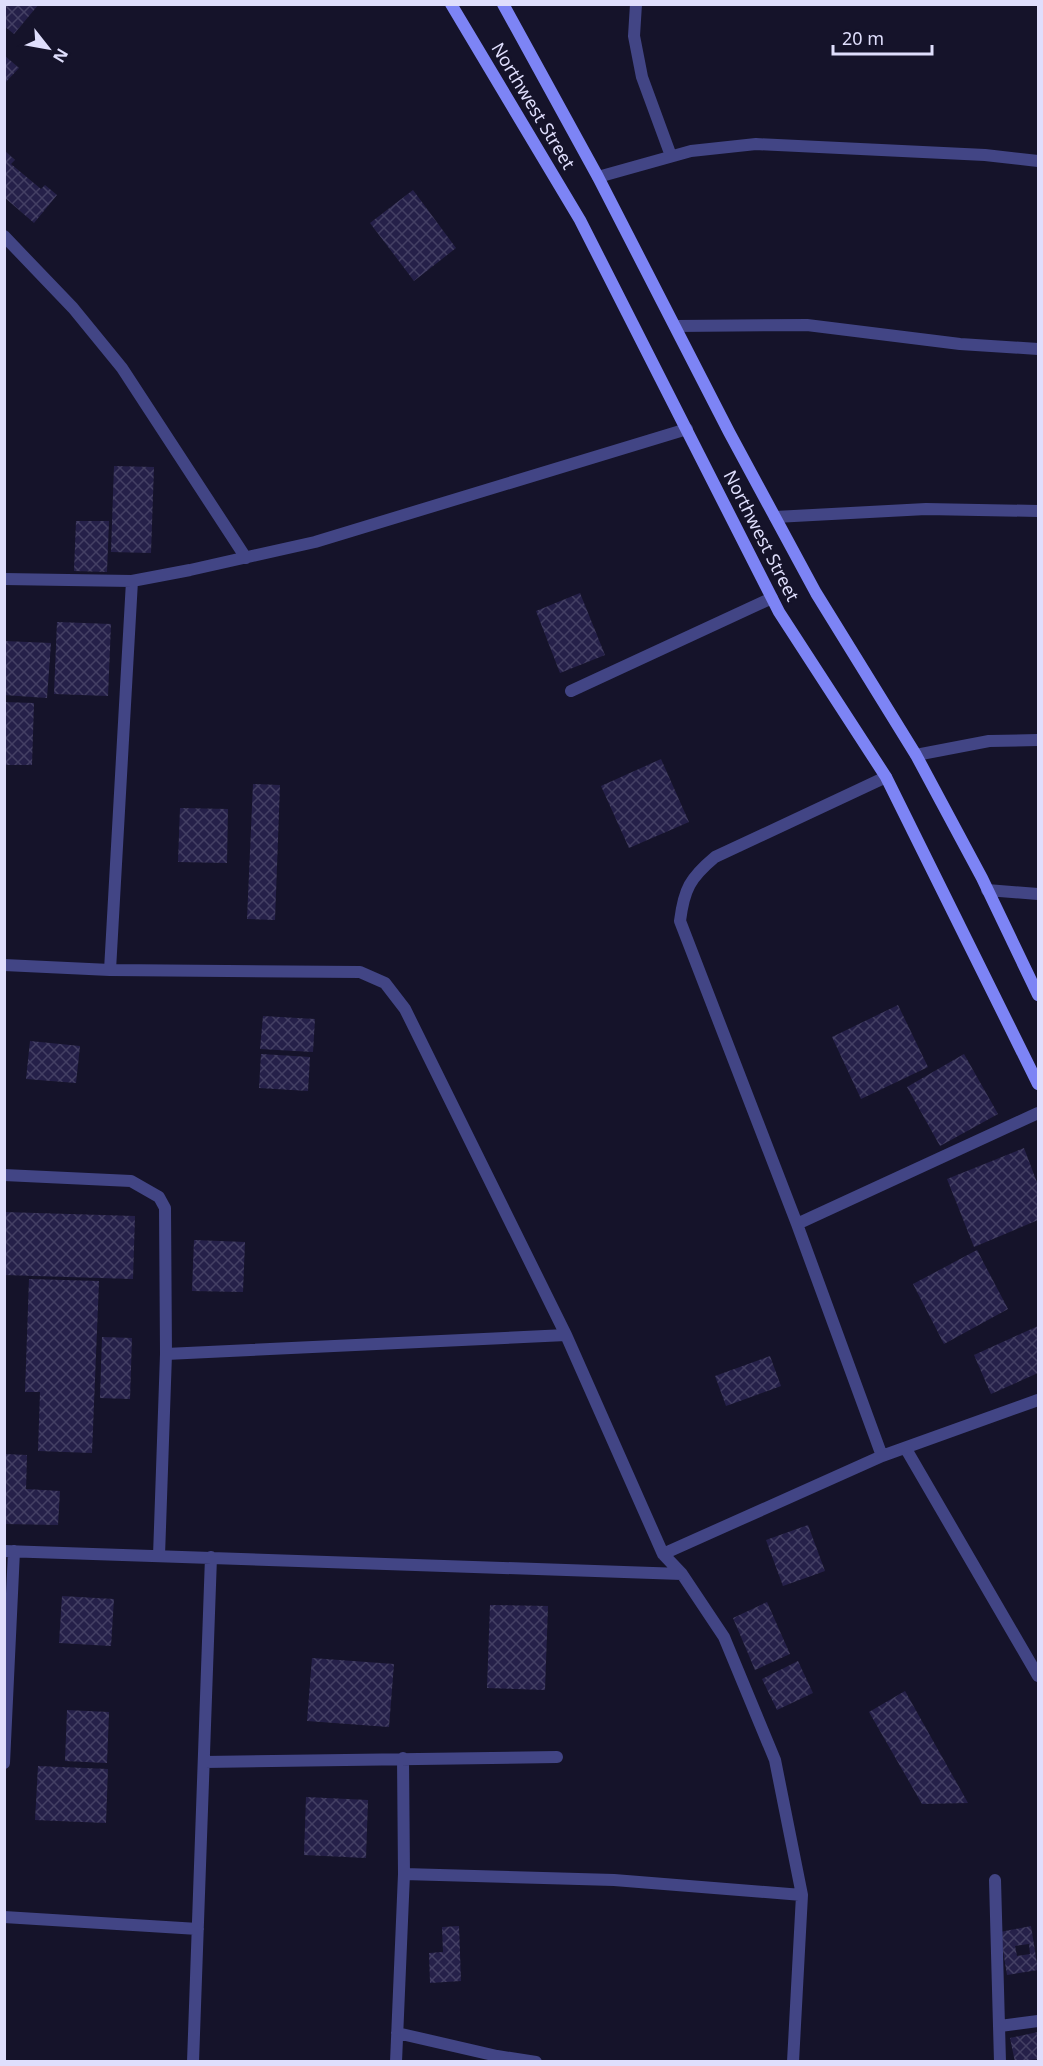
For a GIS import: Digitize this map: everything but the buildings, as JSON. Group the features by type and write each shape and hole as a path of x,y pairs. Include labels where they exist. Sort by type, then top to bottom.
{"main road":[{"name":"Northwest Street","path":"451,4 580,220 772,598 806,656 886,777 1038,1084"},
{"name":"Northwest Street","path":"503,4 598,177 816,593 916,755 987,890 1038,995"}],"street":[{"path":"636,4 634,36 642,77 671,156"},
{"path":"598,177 691,151 756,144 985,155 1038,162"},
{"path":"4,236 73,308 122,368 246,558"},
{"path":"675,326 807,325 960,344 1038,349"},
{"path":"4,579 132,581 246,558 315,542 687,429"},
{"path":"775,517 926,510 1038,512"},
{"path":"110,970 132,581"},
{"path":"571,691 772,598"},
{"path":"916,755 988,741 1038,740"},
{"path":"882,1456 797,1224 680,921 683,894 695,874 715,857 886,777"},
{"path":"987,890 1038,894"},
{"path":"4,965 110,970 360,972 385,983 405,1009 566,1335 663,1554 682,1574 724,1637 775,1760 801,1895 793,2061"},
{"path":"797,1224 1038,1113"},
{"path":"4,1175 131,1181 159,1197 165,1208 166,1354 159,1556"},
{"path":"166,1354 566,1335"},
{"path":"663,1554 882,1456 1038,1401"},
{"path":"906,1449 1038,1676"},
{"path":"4,1763 9,1551 682,1574"},
{"path":"194,2061 211,1557"},
{"path":"204,1762 557,1757"},
{"path":"396,2061 404,1874 403,1758"},
{"path":"404,1874 614,1880 801,1895"},
{"path":"995,1880 1000,2061"},
{"path":"4,1917 198,1929"},
{"path":"1000,2026 1038,2021"},
{"path":"397,2033 497,2056 536,2061"}]}
